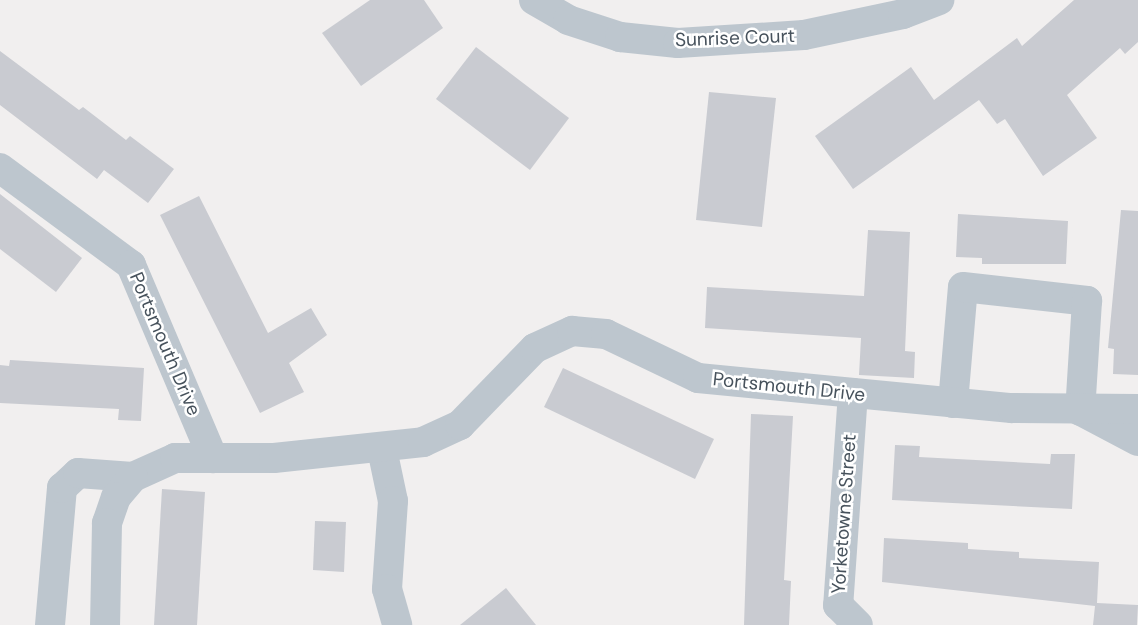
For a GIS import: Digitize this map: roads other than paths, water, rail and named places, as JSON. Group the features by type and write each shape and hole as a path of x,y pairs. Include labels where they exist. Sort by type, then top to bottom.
{"street":[{"name":"Sunrise Court","path":"534,0 568,20 620,37 678,43 804,35 868,11 939,0"},
{"name":"Portsmouth Drive","path":"0,168 131,265 213,458"},
{"path":"953,403 962,287 1087,300 1080,411"},
{"name":"Portsmouth Drive","path":"133,477 176,458 382,449 423,442 460,425 535,348 572,331 606,334 698,378 953,403 1080,411 1138,409"},
{"name":"Yorketowne Street","path":"853,393 838,605 858,625"},
{"name":"Portsmouth Drive","path":"1080,411 1138,441"},
{"path":"382,449 393,501 387,589 397,625"},
{"path":"50,625 62,488 78,473 133,477"},
{"path":"105,625 107,523 116,497 133,477"}]}
